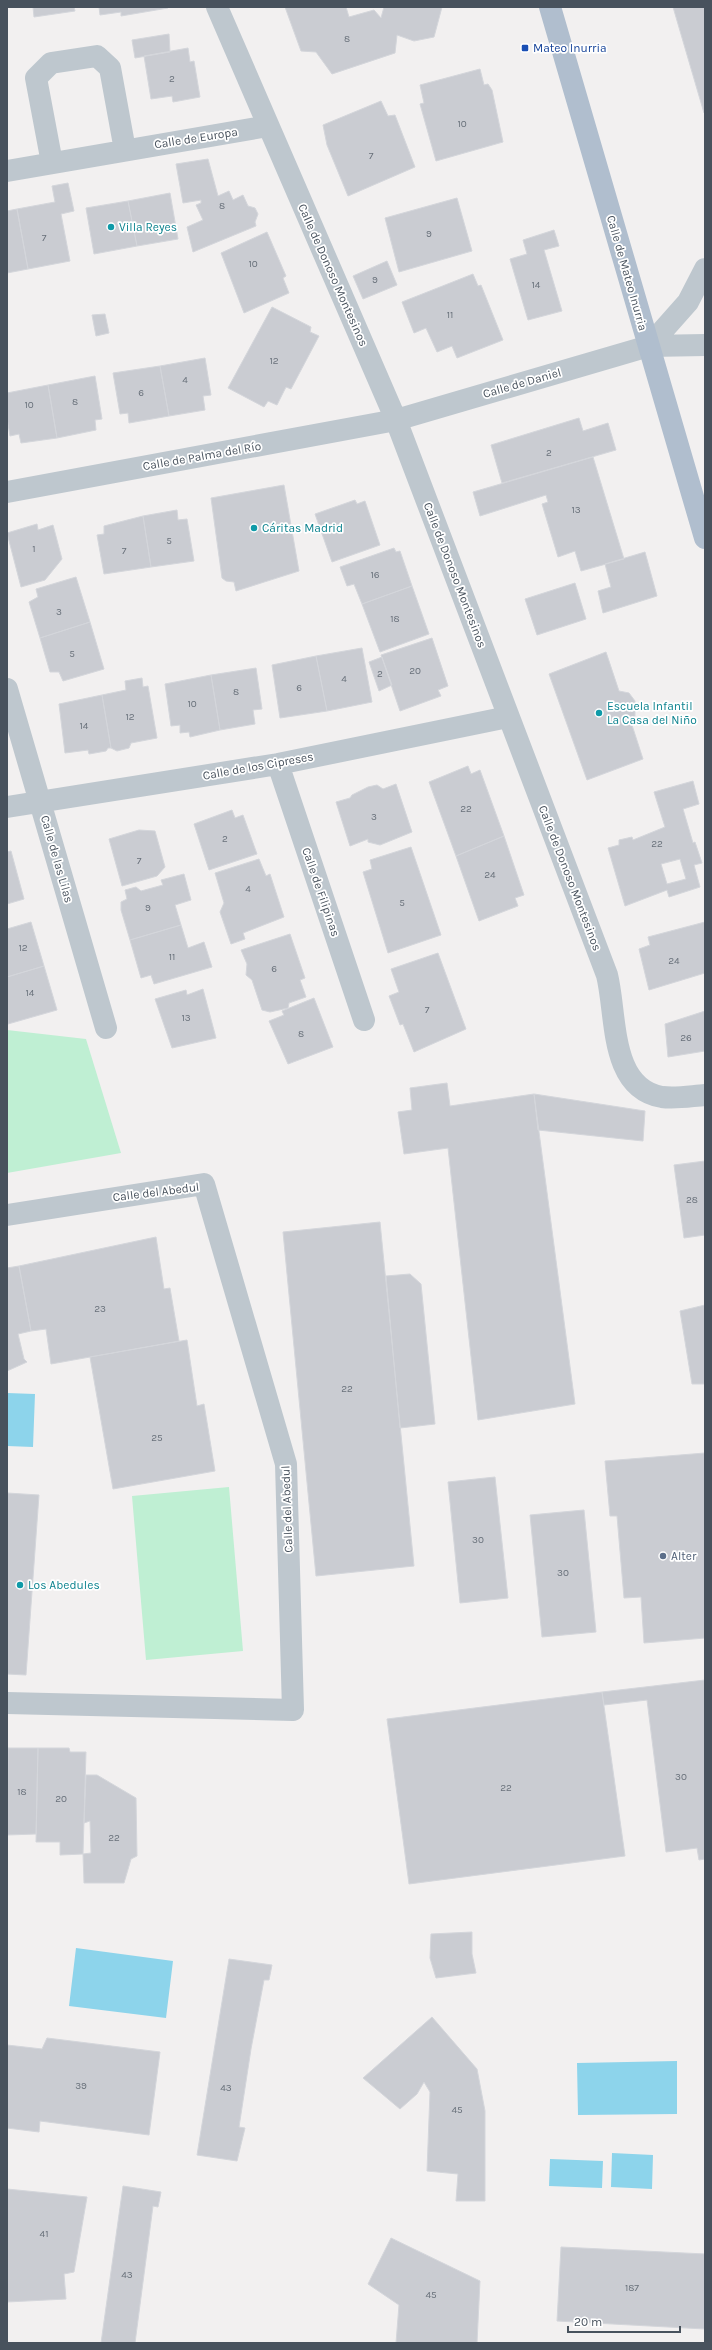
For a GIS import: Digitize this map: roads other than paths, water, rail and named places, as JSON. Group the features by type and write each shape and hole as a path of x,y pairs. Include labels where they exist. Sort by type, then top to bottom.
{"main road":[{"name":"Calle de Mateo Inurria","path":"550,7 705,538"}],"street":[{"name":"Calle de Donoso Montesinos","path":"217,7 396,420 607,975 611,989 613,1026 632,1081 645,1091 663,1097 705,1095"},
{"path":"52,163 36,78 51,63 97,56 110,68 125,150"},
{"name":"Calle de Europa","path":"7,171 268,126"},
{"path":"648,346 688,302 705,268"},
{"name":"Calle de Daniel","path":"396,420 648,346 705,345"},
{"name":"Calle de Palma del Río","path":"7,492 396,420"},
{"name":"Calle de las Lilas","path":"7,689 106,1028"},
{"name":"Calle de los Cipreses","path":"7,807 278,764 508,717"},
{"name":"Calle de Filipinas","path":"278,764 364,1020"},
{"name":"Calle del Abedul","path":"7,1215 204,1184 286,1464 293,1710 7,1703"}],"water":[{"path":"7,1393 35,1394 33,1447 7,1446"},
{"path":"76,1948 173,1961 166,2018 69,2006"},
{"path":"677,2061 677,2114 578,2115 577,2063"},
{"path":"612,2153 653,2155 652,2189 611,2187"},
{"path":"550,2159 603,2161 602,2188 549,2186"}],"place":[{"name":"Mateo Inurria","path":"525,48"},
{"name":"Villa Reyes","path":"111,227"},
{"name":"Cáritas Madrid","path":"254,528"},
{"name":"Escuela Infantil La Casa del Niño","path":"599,713"},
{"name":"Alter","path":"663,1556"},
{"name":"Los Abedules","path":"20,1585"}]}
